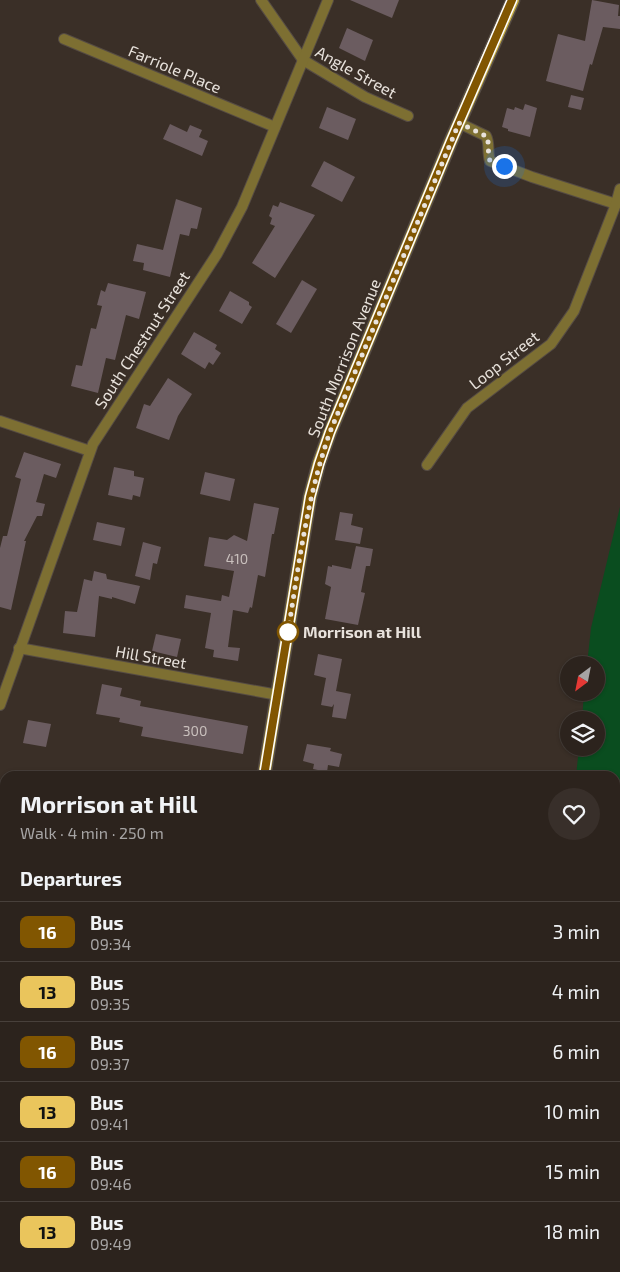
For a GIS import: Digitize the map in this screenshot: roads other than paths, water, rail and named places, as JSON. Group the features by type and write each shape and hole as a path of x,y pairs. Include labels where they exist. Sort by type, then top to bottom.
{"main road":[{"name":"South Morrison Avenue","path":"265,771 310,497 319,464 330,432 512,0"}],"street":[{"name":"Angle Street","path":"261,0 302,60 365,97 408,116"},
{"name":"South Chestnut Street","path":"0,704 93,444 217,254 242,207 328,0"},
{"name":"Farriole Place","path":"64,39 275,127"},
{"path":"459,123 486,136 489,140 487,152 490,161 532,177 616,204"},
{"name":"Loop Street","path":"427,465 468,408 551,344 574,312 616,204 620,189"},
{"path":"0,421 90,451"},
{"name":"Hill Street","path":"19,648 278,695"}],"place":[{"name":"Morrison at Hill","path":"288,632"}]}
